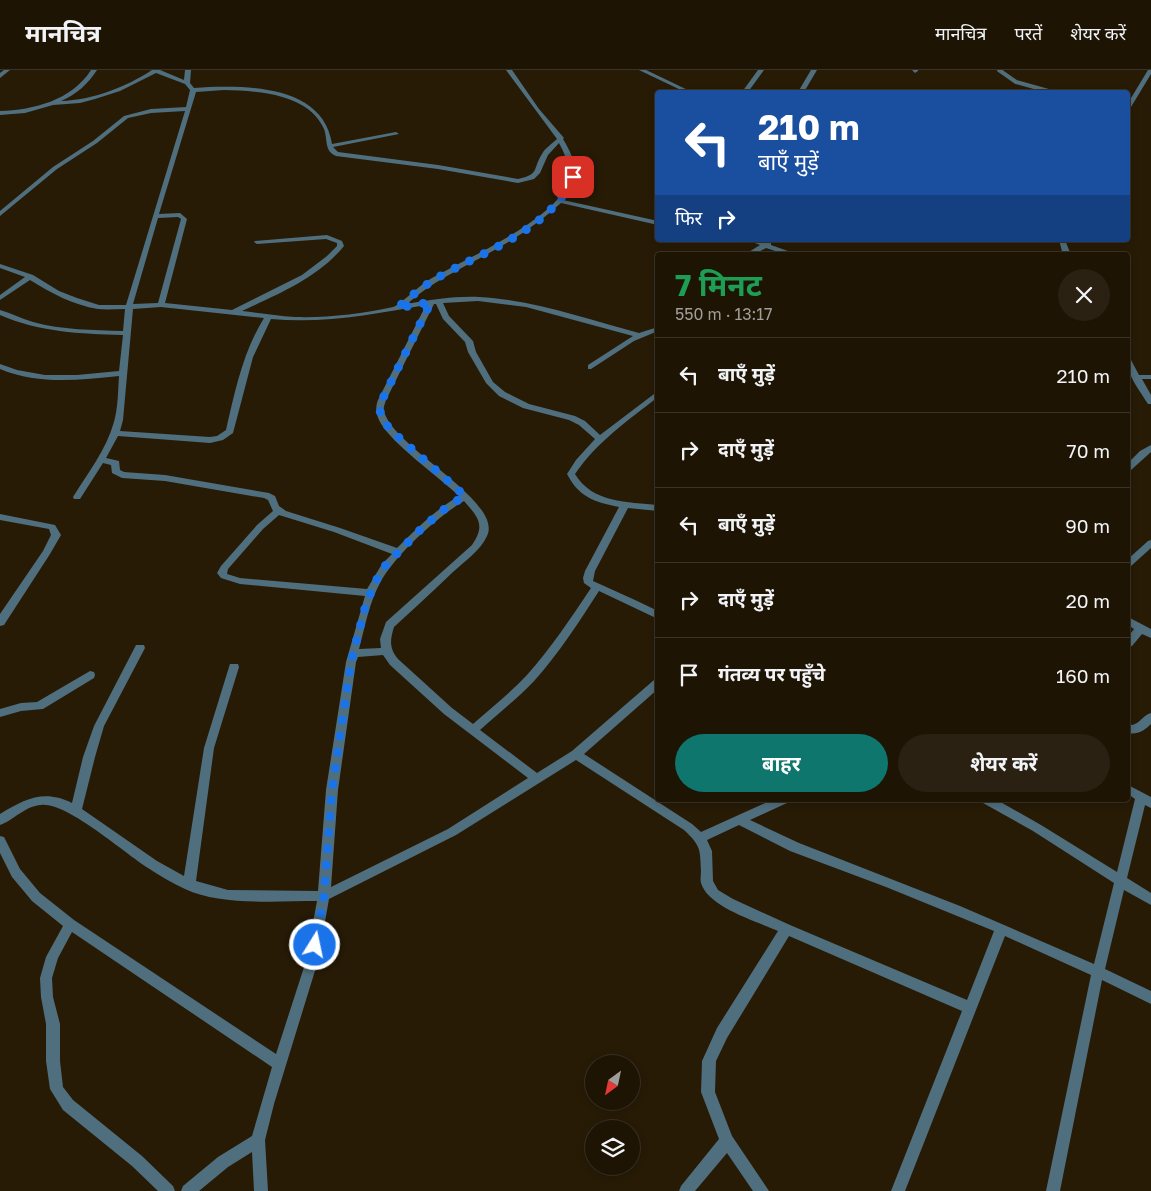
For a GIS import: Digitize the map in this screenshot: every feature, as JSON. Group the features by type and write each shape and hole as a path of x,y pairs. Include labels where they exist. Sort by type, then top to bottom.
{"street":[{"path":"0,76 7,70"},
{"path":"0,112 20,112 50,103 72,93 87,80 94,70"},
{"path":"50,103 73,104 105,96 156,70 187,83 194,90"},
{"path":"187,83 188,70"},
{"path":"397,308 417,291 502,244 546,214 559,200 573,177 572,168 561,138 508,70"},
{"path":"642,70 685,90"},
{"path":"746,90 761,70"},
{"path":"802,90 814,70"},
{"path":"1130,104 1151,70"},
{"path":"194,90 213,88 251,90 270,93 303,103 312,109 326,130 332,152 343,156 438,167 518,181 532,178 537,173 545,154 561,138"},
{"path":"77,496 101,460 115,433 119,420 129,307 194,90"},
{"path":"0,214 55,168 95,142 126,117 151,111 187,109"},
{"path":"0,117 9,113"},
{"path":"330,146 396,134"},
{"path":"559,200 655,221"},
{"path":"156,216 180,215 184,220 161,305"},
{"path":"233,313 312,271 331,257 341,246 340,242 326,237 257,242"},
{"path":"758,242 787,252"},
{"path":"753,252 770,242"},
{"path":"0,266 30,277 56,293 99,307 161,305 295,319 370,314 435,302 478,299 500,300 640,335"},
{"path":"0,298 30,277"},
{"path":"435,302 446,317 465,336 490,383 502,394 526,406 572,418 587,426 601,440"},
{"path":"435,302 382,400 380,411 383,421 395,434 461,499 478,511 485,523 484,535 475,547 390,625 385,639 386,651 394,662 448,711 537,779"},
{"path":"0,312 21,322 43,328 126,333"},
{"path":"115,433 210,440 226,435 230,431 248,358 258,331 269,316"},
{"path":"591,368 640,335 655,330"},
{"path":"0,366 30,376 53,378 123,373"},
{"path":"1130,366 1151,402"},
{"path":"1136,376 1151,377"},
{"path":"655,395 601,440 577,463 571,474 574,482 591,496 625,505 655,508"},
{"path":"1130,466 1143,452 1151,448"},
{"path":"101,460 116,463 115,471 122,475 184,481 266,495 272,498 278,511 398,552"},
{"path":"261,1191 258,1140 312,962 324,896 332,790 358,653 358,638 365,608 370,593 385,566 448,506 461,499"},
{"path":"625,505 588,578 589,583 655,614"},
{"path":"278,511 254,534 224,568 222,573 224,576 240,582 370,593"},
{"path":"0,517 52,527 56,535 47,552 0,622"},
{"path":"1130,562 1151,543"},
{"path":"473,730 537,670 597,587"},
{"path":"1130,622 1151,634"},
{"path":"1130,641 1141,628"},
{"path":"76,811 89,757 99,726 140,648"},
{"path":"358,653 386,651"},
{"path":"189,885 209,748 234,668"},
{"path":"0,712 21,707 39,706 50,702 90,675"},
{"path":"0,820 23,806 41,800 58,802 76,811 153,865 189,885 228,895 324,896 452,832 537,779 576,754 655,687"},
{"path":"1130,730 1141,728 1151,717"},
{"path":"576,754 688,827 700,838 706,851 707,882 714,894 728,903 786,929 970,1008"},
{"path":"1053,1191 1098,971 1119,881 1146,800 1130,790"},
{"path":"700,838 779,802"},
{"path":"990,802 1038,828 1151,900"},
{"path":"740,820 771,838 892,884 1098,971 1151,998"},
{"path":"0,840 16,873 36,897 70,924 280,1065"},
{"path":"70,924 52,958 46,978 47,998 53,1024 53,1061 57,1089 68,1105 137,1161 168,1191"},
{"path":"762,1191 727,1141 708,1092 709,1061 722,1033 786,929"},
{"path":"898,1191 1001,930"},
{"path":"188,1191 223,1162 258,1140"},
{"path":"686,1191 727,1141"}],"waterway":[{"path":"999,70 1016,82 1045,90"}],"route":[{"path":"315,945 324,896 332,790 351,662 365,608 374,584 385,566 421,529 448,506 465,496 383,421 380,411 382,400 406,348 431,302 397,308 417,291 502,244 546,214 559,200 573,177"}]}
